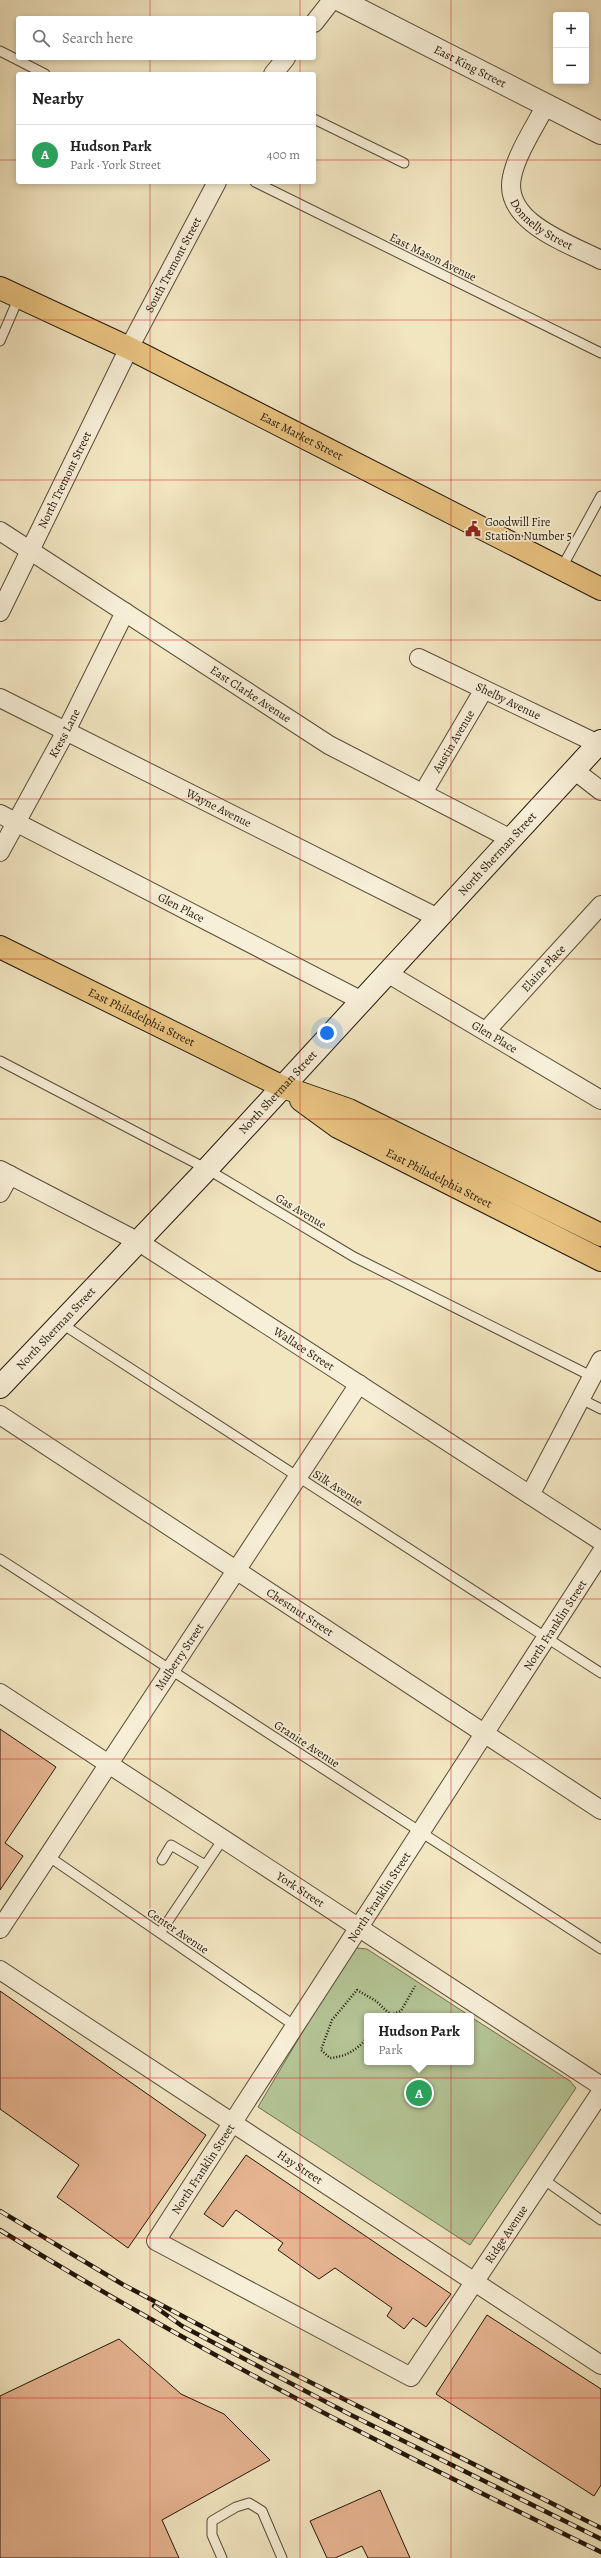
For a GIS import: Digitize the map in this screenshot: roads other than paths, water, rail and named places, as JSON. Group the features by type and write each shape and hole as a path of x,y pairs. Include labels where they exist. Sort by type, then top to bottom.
{"main road":[{"name":"East King Street","path":"340,0 601,133"},
{"name":"East Market Street","path":"9,293 129,348 601,589"},
{"name":"North Sherman Street","path":"0,1387 62,1324 207,1169 600,742"},
{"name":"East Philadelphia Street","path":"0,947 283,1087 349,1110 601,1235"},
{"name":"East Philadelphia Street","path":"283,1087 338,1127 601,1260"}],"street":[{"path":"316,20 332,0"},
{"path":"275,72 284,60"},
{"name":"Donnelly Street","path":"546,105 512,177 513,198 527,220 601,260"},
{"name":"South Tremont Street","path":"129,348 216,184"},
{"name":"North Tremont Street","path":"0,612 32,551 129,348"},
{"name":"East Clarke Avenue","path":"0,531 329,745 423,792 511,839"},
{"name":"Kress Lane","path":"0,852 8,818 65,733 125,612"},
{"name":"Shelby Avenue","path":"418,658 483,691 600,742"},
{"name":"Austin Avenue","path":"423,792 483,691"},
{"name":"Wayne Avenue","path":"0,698 65,733 438,918"},
{"path":"574,770 601,791"},
{"name":"Glen Place","path":"8,818 362,1001"},
{"name":"Elaine Place","path":"486,1030 601,905"},
{"name":"Glen Place","path":"387,973 486,1030 601,1100"},
{"path":"0,1193 5,1172"},
{"name":"Wallace Street","path":"5,1172 139,1242 601,1541"},
{"path":"530,1495 601,1360"},
{"name":"Mulberry Street","path":"0,1929 359,1384"},
{"name":"Chestnut Street","path":"0,1415 601,1810"},
{"name":"North Franklin Street","path":"411,2377 156,2241 601,1553"},
{"name":"York Street","path":"0,1693 601,2086"},
{"name":"Hay Street","path":"0,1970 601,2365"},
{"name":"Ridge Avenue","path":"411,2377 601,2092"}],"lane":[{"path":"0,51 16,59"},
{"path":"18,60 41,72"},
{"path":"316,120 404,163"},
{"name":"East Mason Avenue","path":"259,184 601,353"},
{"path":"0,341 9,293"},
{"path":"561,569 601,496"},
{"name":"Gas Avenue","path":"0,1061 207,1169 354,1257 593,1377"},
{"name":"Silk Avenue","path":"62,1324 601,1672"},
{"path":"581,1399 601,1409"},
{"name":"Granite Avenue","path":"0,1559 601,1949"},
{"path":"160,1933 223,1838"},
{"path":"162,1860 171,1844 205,1866"},
{"name":"Center Avenue","path":"48,1856 295,2026"},
{"path":"543,2179 601,2220"},
{"path":"222,2558 212,2535 212,2521 236,2507 249,2503 262,2511 282,2558"}],"railway":[{"path":"0,2211 122,2284 254,2354 601,2528"},
{"path":"0,2230 147,2317 221,2358 372,2438 601,2552"},
{"path":"154,2306 182,2326 349,2414 601,2539"}],"place":[{"name":"Goodwill Fire Station Number 5","path":"473,529"},
{"name":"Hudson Park","path":"419,2093"}]}
